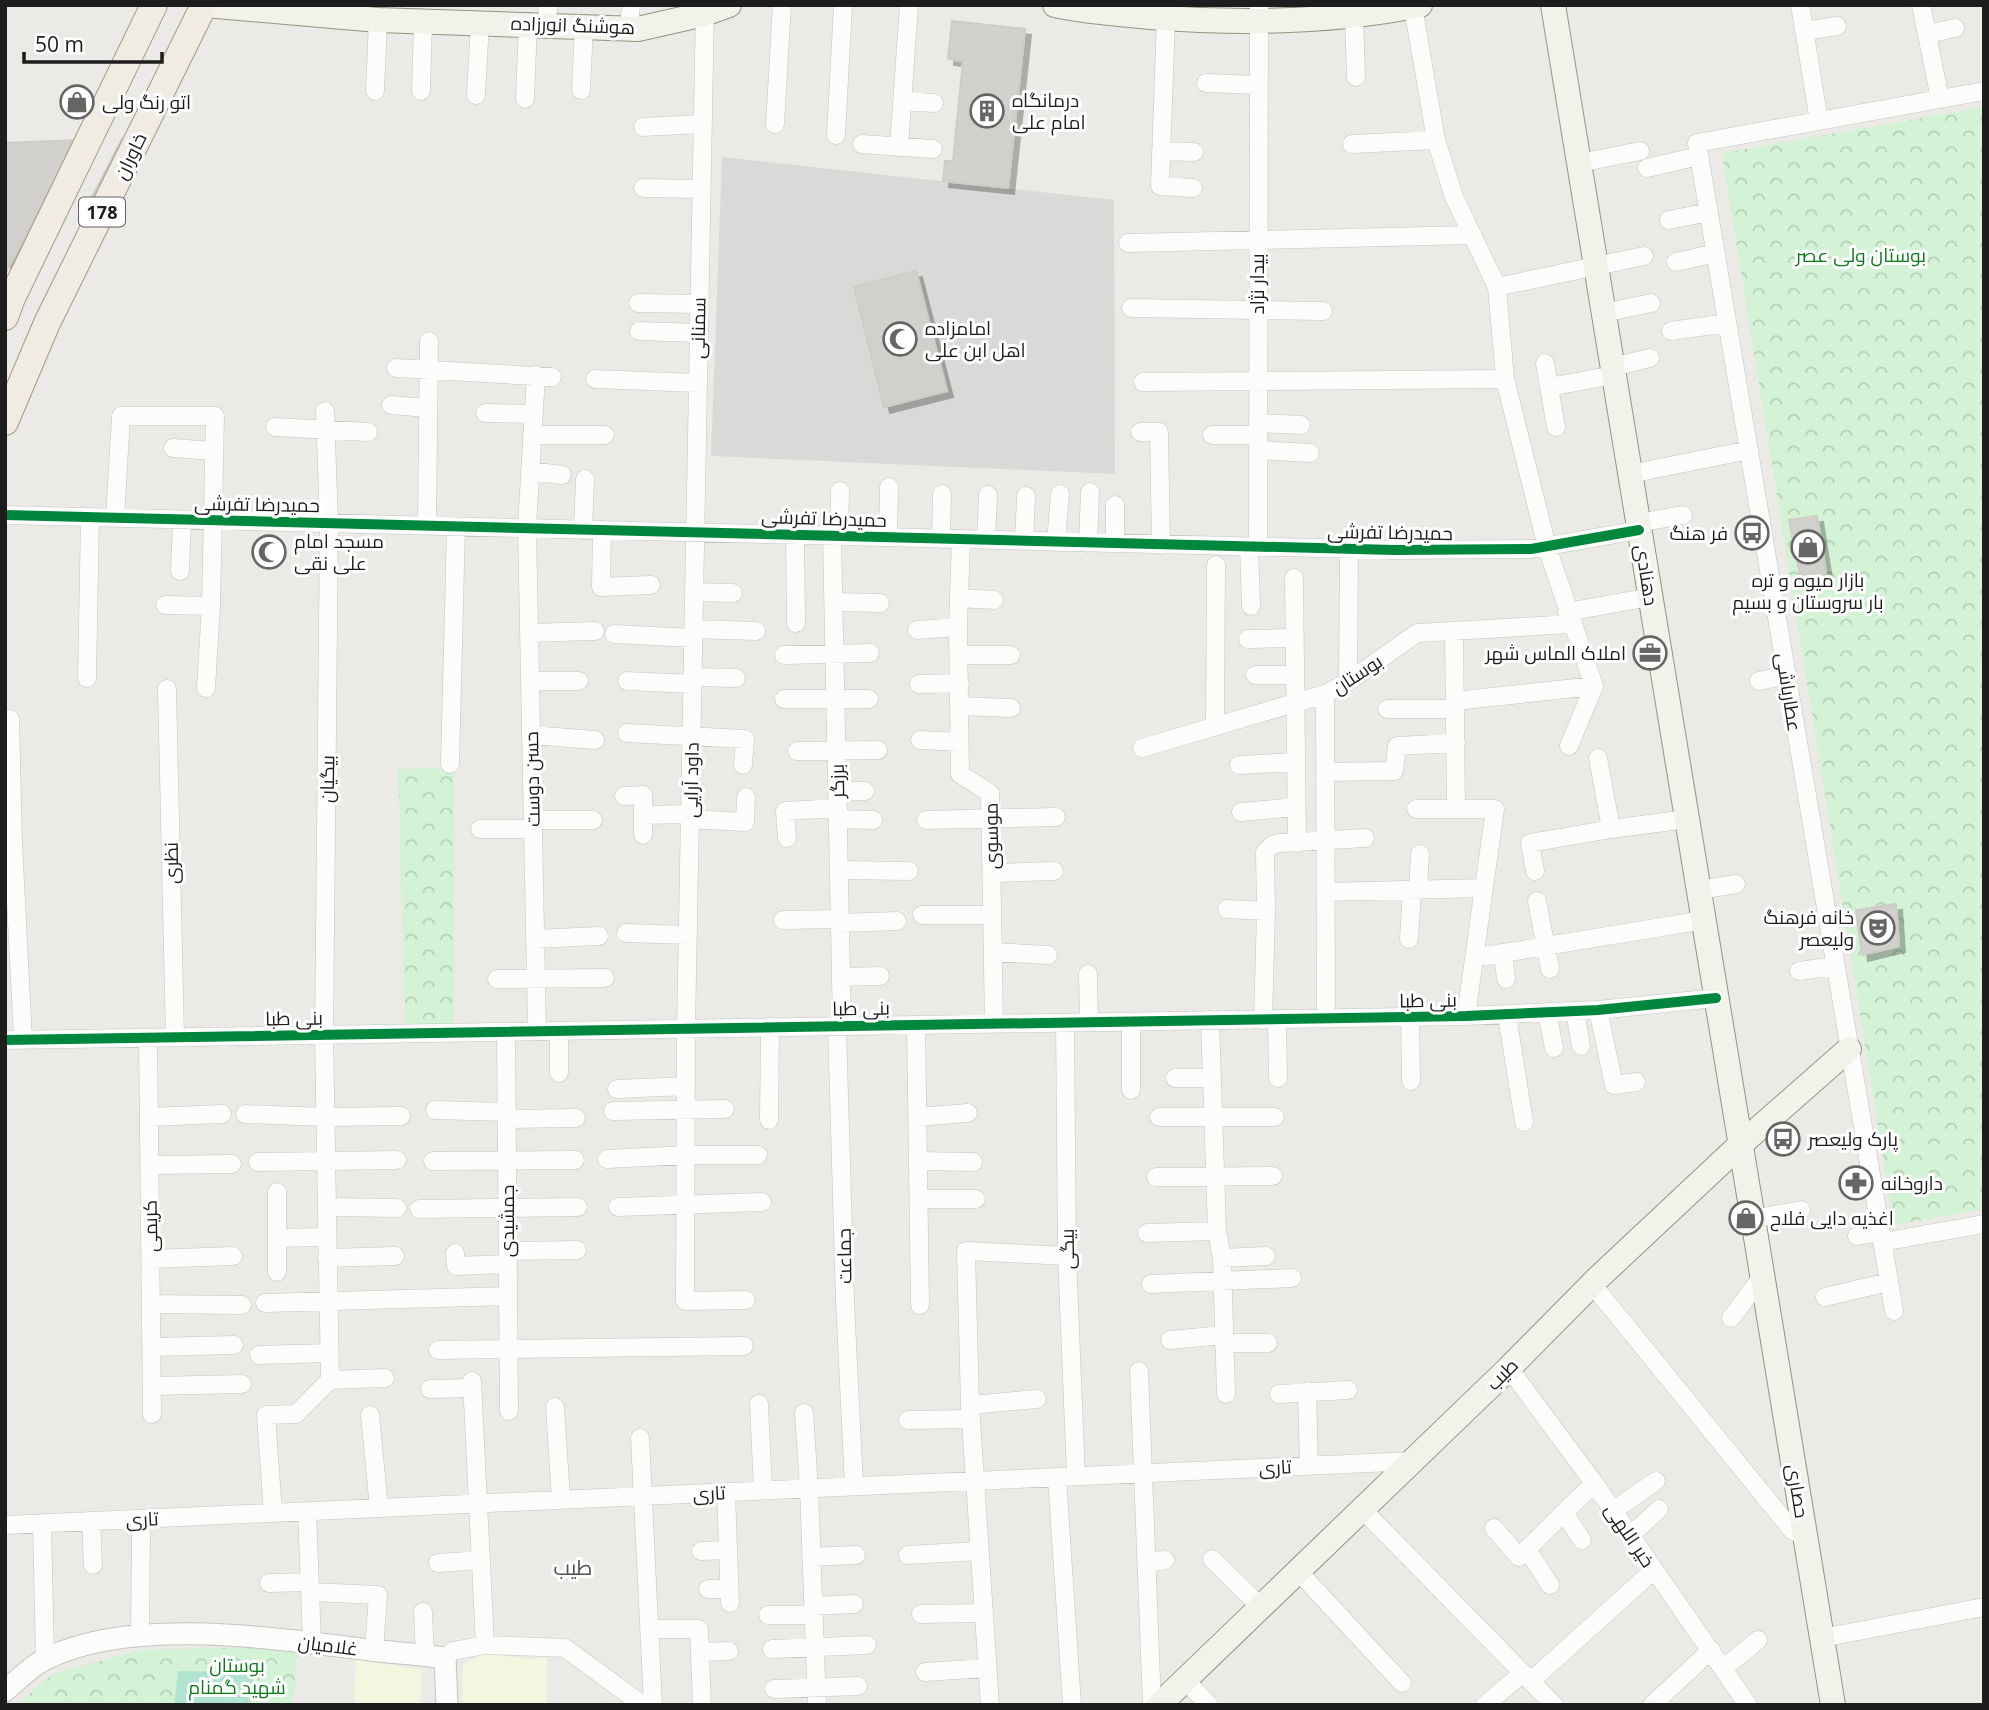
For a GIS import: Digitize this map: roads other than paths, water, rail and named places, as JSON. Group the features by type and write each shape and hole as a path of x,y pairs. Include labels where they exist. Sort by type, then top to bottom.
{"main road":[{"name":"178","path":"5,317 153,5"},
{"name":"هوشنگ انورزاده","path":"204,5 377,20 423,21 470,16 541,18 584,26 630,17 639,29 705,9 729,5"},
{"name":"خاوران","path":"5,422 47,323 204,5"},
{"path":"1055,5 1175,14 1358,12 1416,6"},
{"name":"دهنادی","path":"1553,5 1741,1144"},
{"name":"طیب","path":"1159,1705 1509,1368 1592,1284 1741,1144 1849,1049"},
{"name":"حصاری","path":"1741,1144 1833,1705"}],"street":[{"path":"775,124 782,5"},
{"path":"836,135 843,5"},
{"path":"899,147 909,5"},
{"path":"1800,5 1819,121"},
{"path":"1921,5 1940,99"},
{"path":"1416,6 1436,140 1454,197 1497,287 1505,379 1547,547 1594,686 1569,746"},
{"name":"سمنانی","path":"694,532 705,9"},
{"path":"1356,77 1358,12"},
{"path":"1175,14 1160,186 1193,188"},
{"name":"بیدار نژاد","path":"1251,606 1258,436 1258,14"},
{"path":"470,16 476,95"},
{"path":"524,99 541,18"},
{"path":"375,91 377,20"},
{"path":"421,91 423,21"},
{"path":"581,90 584,26"},
{"path":"1804,31 1837,26"},
{"path":"1927,34 1955,28"},
{"path":"1206,83 1257,85"},
{"path":"1647,168 1698,150 1819,121 1984,91"},
{"path":"902,101 934,103"},
{"path":"643,127 702,124"},
{"path":"1352,145 1436,140"},
{"path":"862,144 933,149"},
{"name":"عطارباشی","path":"1698,150 1894,1311"},
{"path":"1161,151 1194,152"},
{"path":"1579,163 1640,151"},
{"path":"643,188 701,190"},
{"path":"1668,220 1709,212"},
{"path":"1128,243 1469,230"},
{"path":"1676,262 1716,253"},
{"path":"1497,287 1644,256"},
{"path":"638,303 699,304"},
{"path":"1604,313 1651,303"},
{"path":"1131,308 1323,311"},
{"path":"1671,331 1727,323"},
{"path":"639,331 698,333"},
{"path":"427,526 429,341"},
{"path":"1549,387 1613,371 1650,358"},
{"path":"1545,363 1556,427"},
{"path":"396,368 428,370"},
{"name":"حسن دوست","path":"428,370 544,376 533,414 527,527 537,1031"},
{"path":"595,379 697,383"},
{"path":"1143,382 1505,379"},
{"path":"391,405 428,408"},
{"name":"بیگیان","path":"325,411 329,523 324,1035 330,1380"},
{"path":"485,413 533,414"},
{"path":"115,518 121,416 215,416 211,606 206,688"},
{"path":"1212,435 1258,436 1301,425"},
{"path":"275,427 368,432"},
{"path":"1140,432 1159,432 1161,545"},
{"path":"532,435 605,435"},
{"path":"1258,436 1310,453"},
{"path":"173,448 214,451"},
{"path":"1630,474 1749,450"},
{"path":"530,471 562,475"},
{"path":"583,530 584,479"},
{"path":"888,538 889,487"},
{"name":"برزگر","path":"839,1026 841,977 834,602 836,536 841,491"},
{"path":"1088,543 1090,492"},
{"path":"941,539 942,494"},
{"path":"1056,542 1060,494"},
{"path":"986,540 988,495"},
{"path":"1024,541 1026,496"},
{"path":"1115,505 1115,543"},
{"name":"حمیدرضا تفرشی","path":"5,515 1161,545 1517,550 1547,547 1682,515"},
{"path":"87,678 90,517"},
{"path":"180,571 182,520"},
{"path":"450,764 457,527"},
{"path":"603,530 601,587 651,585"},
{"name":"داود آرایی","path":"694,532 686,1029 685,1301 746,1300"},
{"path":"795,535 796,623"},
{"name":"موسوی","path":"961,539 958,627 960,774 990,793 994,1024"},
{"path":"1348,682 1349,549"},
{"path":"1215,727 1216,565"},
{"path":"1294,578 1297,842"},
{"path":"694,592 733,593"},
{"name":"بوستان","path":"1142,748 1325,694 1348,682 1417,633 1570,618 1650,597"},
{"path":"960,598 995,600"},
{"path":"834,602 880,603"},
{"path":"166,605 211,606"},
{"path":"917,630 958,627"},
{"path":"529,633 595,631"},
{"path":"614,634 756,631"},
{"path":"1454,631 1456,809"},
{"path":"1248,639 1295,638"},
{"path":"784,655 870,653"},
{"path":"960,655 1011,655"},
{"path":"1255,675 1295,675"},
{"path":"1759,681 1787,675"},
{"path":"626,681 736,678"},
{"path":"530,681 579,681"},
{"path":"919,684 960,683"},
{"path":"1387,709 1455,705 1594,686"},
{"name":"نظری","path":"167,689 175,1037"},
{"path":"1325,694 1326,1018"},
{"path":"784,699 869,699"},
{"path":"960,706 1011,708"},
{"path":"8,719 14,1039"},
{"path":"627,733 745,739 743,765"},
{"path":"531,735 595,740"},
{"path":"919,740 959,741"},
{"path":"1326,772 1394,771 1398,746 1456,743"},
{"path":"797,751 878,750"},
{"path":"1598,758 1611,829"},
{"path":"1239,765 1296,762"},
{"path":"787,838 785,811 838,806 865,791"},
{"path":"624,796 643,795 640,826 690,816 745,821 746,797"},
{"path":"838,806 873,820"},
{"path":"1241,812 1296,807"},
{"path":"1416,809 1495,809 1466,1016"},
{"path":"926,820 1056,817"},
{"path":"1535,871 1530,843 1687,819"},
{"path":"480,828 593,820"},
{"path":"1278,1078 1270,1020 1265,852 1272,845 1365,838"},
{"path":"1409,939 1420,854"},
{"path":"839,870 909,871"},
{"path":"992,873 1054,871"},
{"path":"1699,890 1736,884"},
{"path":"1326,892 1484,888"},
{"path":"1536,901 1550,969"},
{"path":"1227,909 1266,911"},
{"path":"922,915 992,915"},
{"path":"783,920 897,921"},
{"path":"1506,979 1494,954 1704,920"},
{"path":"626,933 688,935"},
{"path":"535,939 599,936"},
{"path":"1584,939 1586,958"},
{"path":"993,952 1048,955"},
{"path":"1798,971 1835,966"},
{"path":"1088,974 1089,1022"},
{"path":"841,977 880,976"},
{"path":"498,979 605,978"},
{"name":"بنی طبا","path":"14,1039 1466,1016 1598,1010 1716,998"},
{"path":"1598,1010 1614,1084 1636,1082"},
{"path":"1575,1011 1581,1046"},
{"path":"1547,1012 1554,1048"},
{"path":"1507,1015 1524,1122"},
{"path":"1410,1017 1411,1082"},
{"path":"1210,1020 1226,1394"},
{"path":"1131,1022 1131,1090"},
{"name":"بیگی","path":"1065,1023 1067,1256 1076,1476"},
{"path":"916,1025 920,1305"},
{"name":"جماعت","path":"839,1026 845,1301 854,1486"},
{"path":"769,1120 770,1027"},
{"path":"559,1031 559,1073"},
{"name":"جمشیدی","path":"506,1032 509,1411"},
{"name":"کریمی","path":"148,1038 152,1414"},
{"path":"1175,1078 1212,1078"},
{"path":"617,1089 686,1086"},
{"path":"613,1111 725,1109"},
{"path":"435,1110 576,1118"},
{"path":"918,1117 968,1113"},
{"path":"149,1117 222,1114"},
{"path":"245,1114 401,1116"},
{"path":"1160,1117 1275,1117"},
{"path":"607,1159 758,1155"},
{"path":"433,1161 507,1158 575,1160"},
{"path":"258,1162 397,1160"},
{"path":"918,1161 974,1162"},
{"path":"150,1165 232,1164"},
{"path":"1156,1177 1273,1175"},
{"path":"277,1192 277,1272"},
{"path":"919,1199 976,1199"},
{"path":"618,1207 762,1202"},
{"path":"327,1207 397,1208"},
{"path":"419,1209 578,1207"},
{"path":"1753,1219 1801,1210"},
{"path":"1857,1236 1881,1237 1984,1224"},
{"path":"1147,1233 1217,1231"},
{"path":"277,1238 327,1237"},
{"path":"456,1259 508,1258 577,1250"},
{"path":"990,1705 971,1412 966,1251 1067,1256"},
{"path":"150,1259 233,1256"},
{"path":"327,1258 395,1256"},
{"path":"1222,1258 1266,1256"},
{"path":"1731,1318 1762,1277"},
{"path":"1151,1284 1292,1279"},
{"path":"1825,1297 1889,1282"},
{"path":"1592,1284 1784,1521 1792,1530 1805,1536"},
{"path":"265,1303 508,1296"},
{"path":"151,1304 242,1305"},
{"path":"1170,1340 1223,1339 1268,1343"},
{"path":"152,1347 234,1345"},
{"path":"438,1350 744,1346"},
{"path":"260,1355 329,1353"},
{"name":"خیر اللهی","path":"1509,1368 1614,1510 1748,1705"},
{"path":"1139,1371 1144,1473 1156,1562 1152,1705"},
{"path":"273,1513 266,1415 296,1414 330,1380 385,1378"},
{"path":"152,1386 242,1384"},
{"path":"430,1389 472,1385 485,1645"},
{"path":"1279,1394 1348,1390"},
{"path":"1307,1391 1309,1465"},
{"path":"908,1420 971,1412 1037,1399"},
{"path":"759,1404 763,1490"},
{"path":"555,1408 561,1499"},
{"path":"804,1413 816,1696"},
{"path":"370,1415 379,1508"},
{"path":"640,1438 653,1705"},
{"name":"تاری","path":"5,1525 1413,1461"},
{"path":"1057,1477 1072,1705"},
{"path":"1614,1510 1656,1482"},
{"path":"1523,1553 1594,1483"},
{"path":"708,1589 729,1596 726,1492"},
{"path":"1362,1509 1554,1705"},
{"path":"1630,1535 1659,1510"},
{"path":"307,1511 312,1643"},
{"path":"1564,1513 1582,1540"},
{"path":"91,1521 93,1565"},
{"path":"41,1523 45,1659"},
{"path":"1494,1528 1523,1553 1550,1585"},
{"path":"140,1635 141,1534"},
{"path":"701,1551 728,1550"},
{"path":"908,1555 979,1551"},
{"path":"811,1557 856,1555"},
{"path":"1212,1559 1261,1607"},
{"path":"438,1563 481,1560"},
{"path":"1485,1705 1527,1677 1654,1570"},
{"path":"1298,1571 1402,1683"},
{"path":"270,1583 378,1595 374,1651"},
{"path":"768,1615 854,1605"},
{"path":"1822,1638 1984,1607"},
{"path":"423,1612 447,1705"},
{"path":"921,1614 984,1613"},
{"path":"649,1629 699,1629 702,1705"},
{"name":"غلامیان","path":"5,1691 45,1659 94,1643 140,1635 184,1634 312,1643 435,1656 485,1645 565,1648 643,1705"},
{"path":"1724,1668 1758,1640"},
{"path":"772,1649 867,1645"},
{"path":"1652,1705 1711,1650"},
{"path":"700,1652 729,1651"},
{"path":"925,1672 987,1668"},
{"path":"1185,1680 1209,1705"},
{"path":"774,1689 816,1696 858,1686"}],"place":[{"name":"اتو رنگ ولی","path":"77,102"},
{"name":"درمانگاه امام علی","path":"987,111"},
{"name":"امامزاده اهل ابن علی","path":"900,339"},
{"name":"فر هنگ","path":"1752,533"},
{"name":"بازار میوه و تره بار سروستان و بسیم","path":"1808,547"},
{"name":"مسجد امام علی نقی","path":"269,552"},
{"name":"املاک الماس شهر","path":"1650,653"},
{"name":"خانه فرهنگ ولیعصر","path":"1878,928"},
{"name":"پارک ولیعصر","path":"1783,1139"},
{"name":"داروخانه","path":"1856,1183"},
{"name":"اغذیه دایی فلاح","path":"1746,1218"}],"district":[{"name":"طیب","path":"573,1567"}],"park label":[{"name":"بوستان ولی عصر","path":"1861,255"},
{"name":"بوستان شهید گمنام","path":"237,1676"}]}
